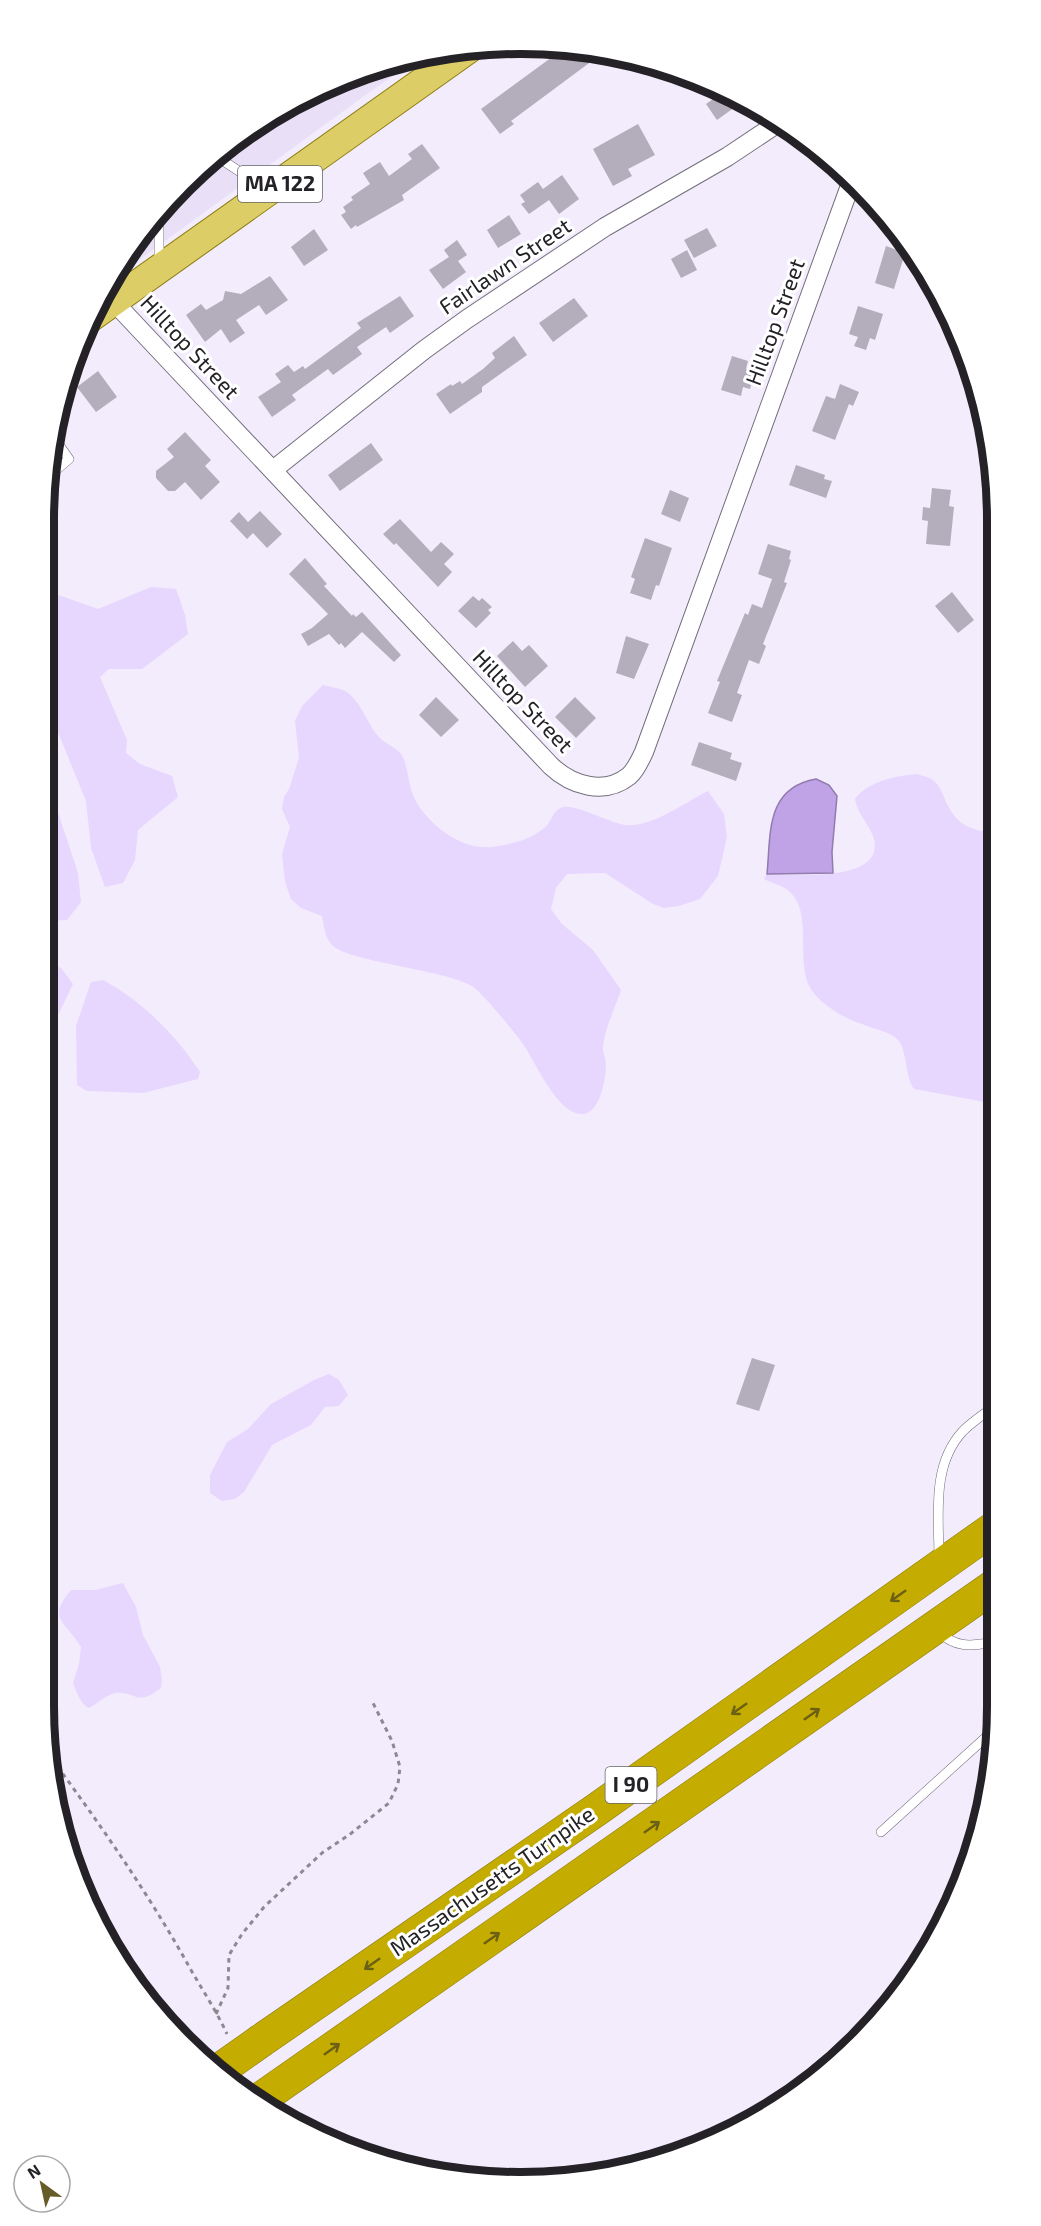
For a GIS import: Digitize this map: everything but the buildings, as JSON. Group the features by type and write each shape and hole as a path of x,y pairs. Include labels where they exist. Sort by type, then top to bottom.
{"highway":[{"name":"Massachusetts Turnpike","path":"225,2066 596,1810 987,1533"},
{"name":"Massachusetts Turnpike","path":"272,2091 987,1591"}],"main road":[{"name":"MA 122","path":"105,308 455,59"}],"street":[{"name":"Fairlawn Street","path":"273,470 424,350 467,319 606,227 727,157 771,127"},
{"name":"Hilltop Street","path":"114,302 555,770 580,784 604,787 629,776 644,752 849,190"}],"lane":[{"path":"223,161 270,191"},
{"path":"159,226 159,270"},
{"path":"57,469 69,459 60,447"},
{"path":"939,1567 940,1483 943,1466 953,1444 963,1431 987,1413"},
{"path":"936,1628 945,1637 963,1645 987,1644"},
{"path":"881,1832 986,1737"}],"path":[{"path":"216,2014 228,1988 229,1955 242,1934 264,1907 322,1853 389,1803 398,1784 400,1767 393,1741 372,1701"},
{"path":"58,1768 105,1832 168,1929 228,2037"}],"shaded area":[{"path":"402,69 367,94 139,260 137,255 170,213 213,170 237,150 287,116 314,102 371,79"},
{"path":"151,587 176,589 185,615 188,634 142,669 109,669 100,677 127,740 126,753 140,764 172,776 178,797 138,830 135,860 123,883 105,887 91,848 86,801 54,723 54,594 98,609"},
{"path":"323,685 337,688 351,695 380,738 402,755 418,805 445,833 468,844 492,847 525,839 543,829 554,813 564,807 577,809 619,824 635,825 667,814 708,791 724,814 727,837 718,876 700,899 664,908 653,904 605,873 567,874 556,888 551,909 562,924 593,950 621,990 604,1039 606,1064 601,1094 594,1108 589,1112 583,1114 574,1112 556,1098 519,1039 472,986 440,975 341,951 328,939 322,916 301,908 291,899 285,882 282,854 290,827 282,809 284,797 299,758 295,721 302,706"},
{"path":"917,774 930,778 941,790 950,810 959,821 971,828 987,832 987,1102 914,1089 900,1042 896,1038 842,1015 817,997 807,981 804,968 803,926 797,901 787,889 764,879 767,874 835,873 853,869 867,862 874,851 873,836 855,799 867,788 892,778"},
{"path":"816,779 829,785 837,796 832,852 833,873 767,874 771,829 779,802 787,792 799,784"},
{"path":"54,800 78,873 81,902 67,920 54,921"},
{"path":"54,965 61,968 73,984 54,1019"},
{"path":"103,980 145,1009 169,1032 200,1072 198,1079 143,1093 87,1091 77,1085 76,1026 91,982"},
{"path":"329,1374 339,1380 348,1395 339,1406 325,1407 311,1425 272,1445 244,1492 235,1499 222,1501 210,1493 210,1475 227,1442 248,1429 271,1404"},
{"path":"123,1583 136,1607 143,1635 160,1667 161,1688 141,1698 115,1693 89,1708 81,1701 73,1683 81,1647 61,1620 60,1608 71,1590 95,1590"}]}
